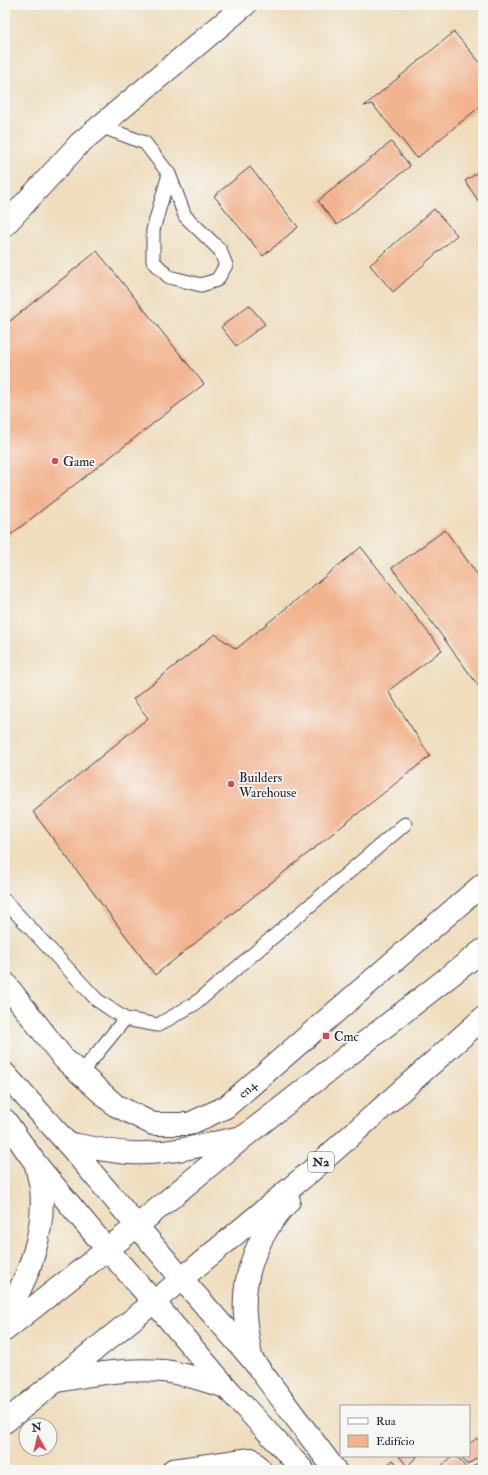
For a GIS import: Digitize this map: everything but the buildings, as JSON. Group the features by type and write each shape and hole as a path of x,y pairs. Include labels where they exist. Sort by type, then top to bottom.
{"main road":[{"path":"5,225 80,143 245,5"},
{"name":"en4","path":"5,983 64,1059 116,1105 153,1124 189,1124 226,1107 483,884"},
{"path":"5,1330 137,1226 245,1136 483,950"},
{"name":"N2","path":"5,1422 154,1302 311,1171 483,1018"},
{"path":"5,1074 67,1143 251,1358 336,1470"},
{"path":"5,1120 36,1164 107,1249 226,1387 303,1470"},
{"path":"67,1143 115,1152 156,1153 245,1136"},
{"path":"5,1316 15,1300 31,1261 38,1234 41,1188 36,1164"},
{"path":"251,1358 244,1314 250,1264 270,1226 311,1171"},
{"path":"55,1381 105,1373 162,1371 186,1375 226,1387"},
{"path":"173,1470 251,1459 261,1470"}],"lane":[{"path":"100,126 145,143 169,174 184,216 220,250 226,265 217,280 201,285 169,277 153,261 153,230 169,174"},
{"path":"5,901 97,1000 125,1020 158,1025 196,1003 405,824"},
{"path":"80,1074 125,1020"}],"place":[{"name":"Game","path":"55,461"},
{"name":"Builders Warehouse","path":"231,784"},
{"name":"Cmc","path":"326,1036"}]}
